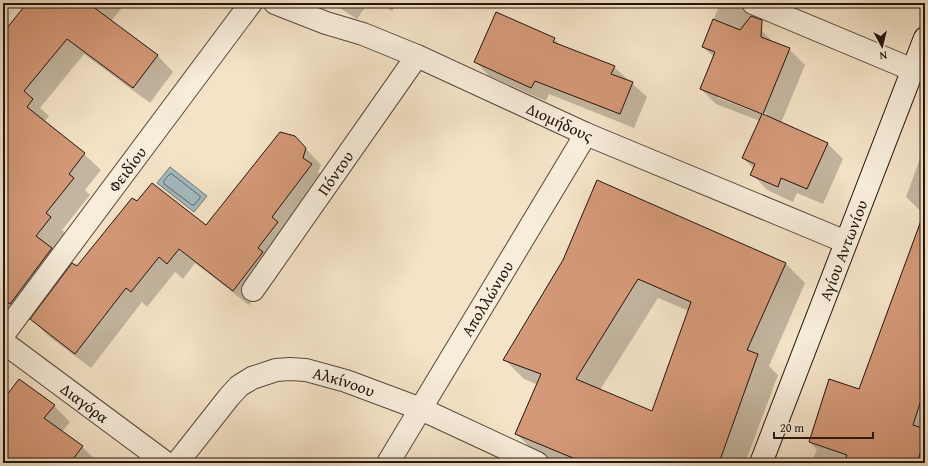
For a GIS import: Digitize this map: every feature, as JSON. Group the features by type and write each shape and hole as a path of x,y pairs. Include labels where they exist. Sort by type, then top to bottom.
{"street":[{"name":"Φειδίου","path":"3,335 251,3"},
{"name":"Διομήδους","path":"275,3 326,23 363,34 418,56 586,134 846,242"},
{"path":"753,3 913,70"},
{"name":"Αγίου Αντωνίου","path":"761,463 925,38"},
{"name":"Πόντου","path":"253,290 418,56"},
{"name":"Απολλώνιου","path":"388,463 586,134"},
{"name":"Διαγόρα","path":"3,342 166,463"},
{"name":"Αλκίνοου","path":"177,463 239,386 252,378 276,370 290,369 306,370 346,381 421,409 537,463"}],"water":[{"path":"170,167 207,196 194,212 157,183"}],"building":[{"path":"27,3 88,3 158,55 133,88 67,39 24,91 33,99 27,107 85,153 69,174 74,178 46,213 51,217 36,236 52,248 10,304 3,299 3,33"},
{"path":"496,12 555,38 553,42 615,66 611,74 633,82 620,114 535,81 531,88 474,62"},
{"path":"751,16 762,20 761,37 790,48 763,114 828,143 807,189 781,178 778,187 750,175 755,164 742,158 762,114 700,89 715,52 702,47 713,19 740,30"},
{"path":"280,132 295,136 306,148 303,158 312,164 272,217 278,222 258,248 263,252 233,291 179,249 167,264 159,257 131,292 126,288 75,354 30,319 72,263 77,266 132,198 137,201 152,183 206,225"},
{"path":"597,180 786,263 747,350 758,354 719,463 585,463 515,434 541,374 503,360 563,260","holes":["638,279 691,302 652,411 576,379"]},
{"path":"922,218 925,219 925,388 913,425 925,429 925,439 917,463 844,463 847,455 809,442 829,379 859,389"},
{"path":"19,379 55,405 44,418 83,446 70,463 3,463 3,400"}]}
